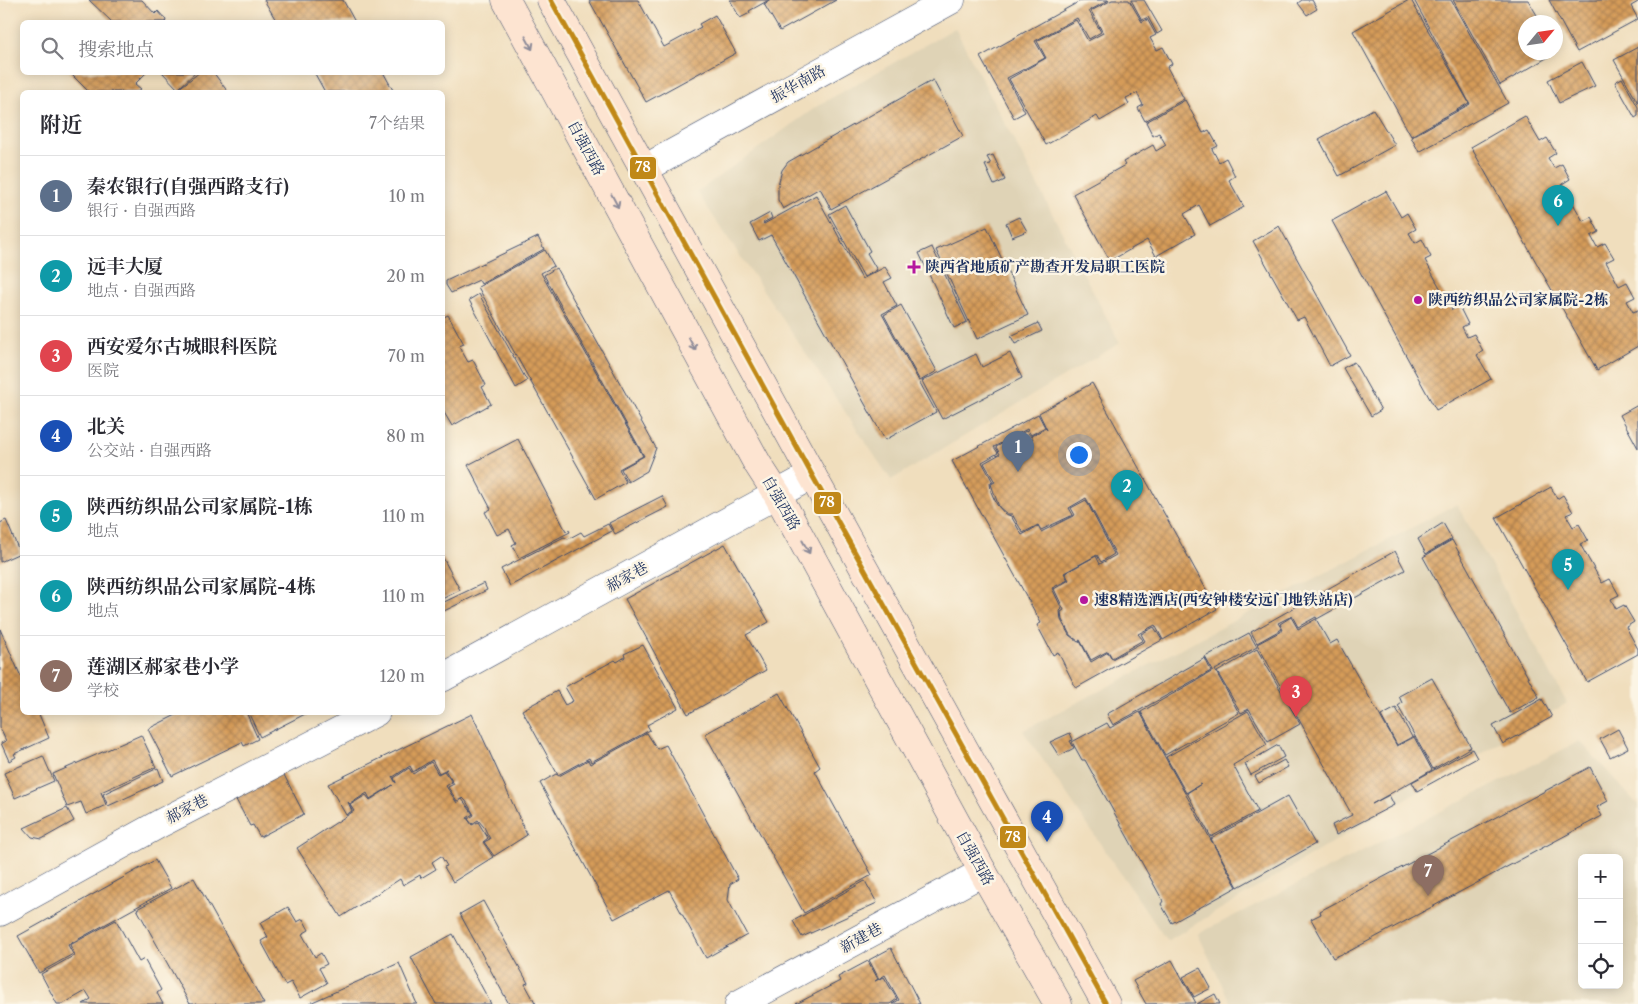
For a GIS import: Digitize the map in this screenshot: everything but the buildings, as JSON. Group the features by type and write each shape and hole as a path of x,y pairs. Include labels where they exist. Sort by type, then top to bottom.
{"main road":[{"name":"自强西路","path":"506,0 757,463 777,494 983,872 1058,1004"},
{"path":"551,0 1106,1004"}],"street":[{"name":"振华南路","path":"644,169 951,0"},
{"name":"郝家巷","path":"445,676 812,475"},
{"name":"郝家巷","path":"0,912 161,823 370,715"},
{"name":"新建巷","path":"739,1004 983,872"}],"shaded area":[{"name":"陕西省地质矿产勘查开发局职工医院","path":"955,28 1120,343 891,480 697,192 819,105"},
{"path":"1457,504 1567,703 1167,941 1023,731"},
{"path":"1580,741 1638,805 1638,1004 1231,1004 1198,934"}],"transit line":[{"name":"78","path":"551,0 1106,1004"}],"place":[{"name":"陕西纺织品公司家属院-4栋","path":"1558,226"},
{"name":"陕西省地质矿产勘查开发局职工医院","path":"914,267"},
{"name":"陕西纺织品公司家属院-2栋","path":"1418,300"},
{"name":"秦农银行(自强西路支行)","path":"1018,472"},
{"name":"远丰大厦","path":"1127,511"},
{"name":"陕西纺织品公司家属院-1栋","path":"1568,590"},
{"name":"速8精选酒店(西安钟楼安远门地铁站店)","path":"1084,600"},
{"name":"西安爱尔古城眼科医院","path":"1296,717"},
{"name":"北关","path":"1047,842"},
{"name":"莲湖区郝家巷小学","path":"1428,896"}]}
